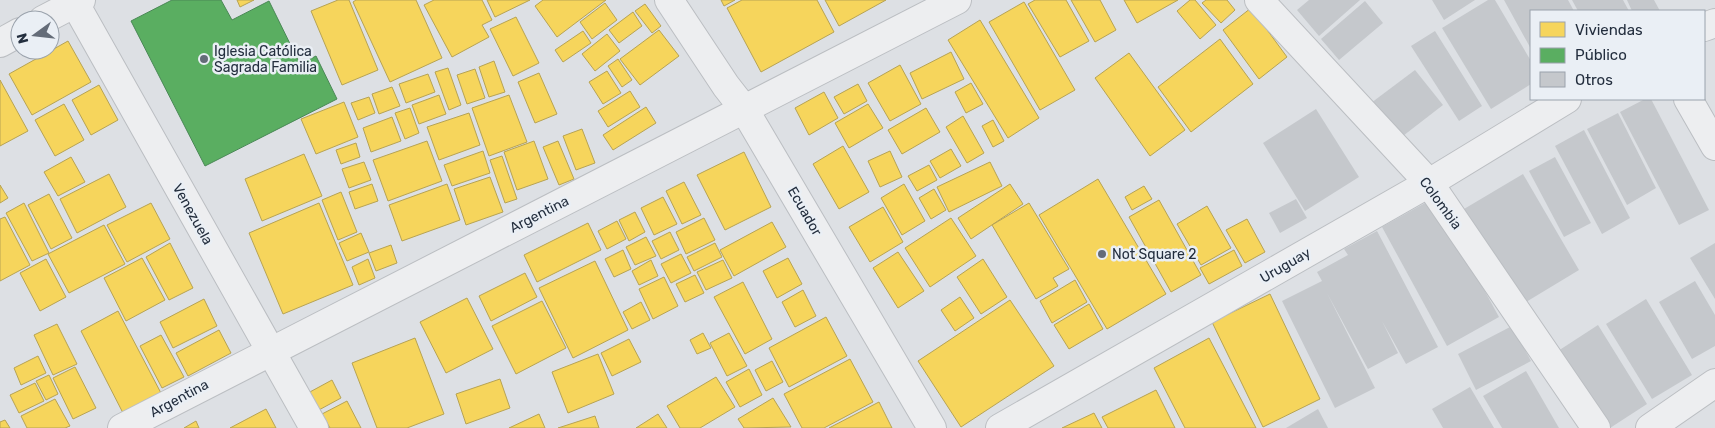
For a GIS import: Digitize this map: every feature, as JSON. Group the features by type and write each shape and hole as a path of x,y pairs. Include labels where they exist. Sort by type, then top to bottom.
{"street":[{"name":"Ecuador","path":"669,0 726,86 744,109 932,428"},
{"name":"Argentina","path":"122,428 956,0"},
{"name":"Colombia","path":"1259,0 1428,183 1596,428"},
{"path":"60,10 76,1"},
{"name":"Venezuela","path":"76,1 314,428"},
{"name":"Uruguay","path":"1000,428 1428,183 1565,100"},
{"path":"1689,100 1715,146"},
{"path":"1650,428 1715,383"}],"building: Viviendas":[{"path":"237,0 254,0 240,7"},
{"path":"338,0 349,0 378,70 342,85 311,11"},
{"path":"356,0 416,0 442,58 390,82 353,2"},
{"path":"434,0 482,0 492,20 482,25 489,37 452,57 424,5"},
{"path":"487,0 530,0 495,17"},
{"path":"543,0 606,0 557,37 535,6"},
{"path":"721,0 735,0 724,6"},
{"path":"742,0 817,0 834,32 761,72 727,8"},
{"path":"825,0 886,0 839,26"},
{"path":"1035,0 1066,0 1089,41 1060,57 1028,4"},
{"path":"1071,0 1100,0 1116,30 1095,42"},
{"path":"1124,0 1178,0 1137,23"},
{"path":"1190,0 1195,0 1216,25 1200,39 1177,11"},
{"path":"1206,0 1227,0 1235,10 1221,23 1202,3"},
{"path":"1024,2 1075,90 1040,110 989,22"},
{"path":"605,3 617,20 592,39 580,22"},
{"path":"645,4 661,26 652,33 635,11"},
{"path":"1251,8 1287,57 1259,79 1223,30"},
{"path":"633,12 642,26 619,43 609,30"},
{"path":"516,17 539,63 513,76 490,29"},
{"path":"980,20 1039,118 1008,138 948,40"},
{"path":"659,30 679,56 640,85 620,59"},
{"path":"583,31 591,43 563,62 555,50"},
{"path":"607,34 620,51 595,71 582,54"},
{"path":"1220,39 1253,84 1191,132 1158,87"},
{"path":"68,41 91,82 32,115 9,74 34,60 60,60 60,45"},
{"path":"951,52 964,79 922,99 910,73"},
{"path":"1129,53 1185,130 1150,156 1095,78"},
{"path":"618,59 632,80 622,87 608,66"},
{"path":"494,61 505,92 489,97 479,67"},
{"path":"900,65 921,104 890,121 868,83"},
{"path":"448,68 461,105 449,110 435,72"},
{"path":"475,69 485,98 467,104 457,75"},
{"path":"607,71 621,93 603,104 589,82"},
{"path":"539,73 557,114 535,123 518,82"},
{"path":"428,74 435,92 406,103 399,84"},
{"path":"0,80 28,131 0,146"},
{"path":"971,83 983,104 966,113 955,92"},
{"path":"858,84 867,101 844,114 834,97"},
{"path":"99,85 118,120 91,135 72,100"},
{"path":"392,87 400,106 379,114 372,94"},
{"path":"630,91 640,107 608,127 598,111"},
{"path":"824,92 838,118 809,135 795,108"},
{"path":"439,95 446,114 419,124 412,105"},
{"path":"509,95 527,142 489,156 472,108"},
{"path":"369,97 375,113 358,120 351,103"},
{"path":"344,102 358,137 316,154 301,119"},
{"path":"64,104 84,140 55,156 35,120"},
{"path":"868,104 883,128 849,148 835,123"},
{"path":"646,107 656,123 613,150 603,135"},
{"path":"410,108 419,133 405,139 395,113"},
{"path":"926,108 940,132 902,154 888,130"},
{"path":"469,113 480,145 439,160 427,127"},
{"path":"963,116 984,153 967,163 946,127"},
{"path":"392,117 401,141 371,152 363,128"},
{"path":"993,120 1004,141 993,147 982,126"},
{"path":"582,129 595,163 576,170 563,136"},
{"path":"427,141 442,181 388,201 373,160"},
{"path":"534,141 548,179 517,190 504,152"},
{"path":"558,141 574,179 559,185 543,147"},
{"path":"356,143 360,157 341,164 336,150"},
{"path":"843,146 869,192 839,209 813,164"},
{"path":"951,149 961,166 940,178 930,161"},
{"path":"483,151 490,173 452,186 444,165"},
{"path":"890,151 902,177 880,187 868,161"},
{"path":"744,152 771,207 725,230 697,175"},
{"path":"304,154 322,196 262,221 245,179"},
{"path":"502,156 517,199 505,203 490,160"},
{"path":"71,157 85,182 58,196 44,172"},
{"path":"364,162 371,180 349,188 342,169"},
{"path":"990,162 1002,186 949,212 937,187"},
{"path":"929,165 937,180 917,191 908,176"},
{"path":"109,174 126,207 77,233 60,199"},
{"path":"490,177 503,212 466,225 454,189"},
{"name":"Not Square 2","path":"1098,179 1166,294 1107,329 1039,215"},
{"path":"684,182 701,215 682,224 666,191"},
{"path":"372,184 378,201 355,209 349,192"},
{"path":"447,184 460,220 402,241 389,205"},
{"path":"904,184 925,221 902,235 881,198"},
{"path":"1010,184 1023,204 971,239 958,218"},
{"path":"0,185 8,198 0,203"},
{"path":"1144,186 1152,199 1132,210 1125,197"},
{"path":"934,189 946,210 931,219 919,198"},
{"path":"341,192 357,232 338,240 322,200"},
{"path":"49,194 72,238 51,249 28,205"},
{"path":"663,197 677,224 654,235 641,208"},
{"path":"1159,200 1201,275 1171,292 1129,217"},
{"path":"24,203 49,253 32,261 6,213"},
{"path":"151,203 170,239 127,262 107,225"},
{"path":"319,203 353,285 283,314 249,233"},
{"path":"1029,203 1069,269 1053,278 1058,286 1036,299 992,225"},
{"path":"1207,206 1231,248 1201,265 1177,224"},
{"path":"883,207 903,242 870,262 849,227"},
{"path":"635,212 645,232 629,241 619,220"},
{"path":"5,217 30,265 0,281 0,219"},
{"path":"704,218 715,240 686,254 676,232"},
{"path":"951,218 976,256 930,287 905,248"},
{"path":"1247,219 1265,252 1245,263 1226,230"},
{"path":"617,221 626,239 607,249 598,231"},
{"path":"772,222 786,247 734,276 720,250"},
{"path":"588,223 601,250 537,282 524,255"},
{"path":"104,225 125,264 69,293 48,254"},
{"path":"670,232 679,250 661,259 652,241"},
{"path":"361,233 369,252 347,261 339,243"},
{"path":"646,237 656,256 635,265 626,247"},
{"path":"170,243 193,288 169,300 146,257"},
{"path":"715,243 722,257 694,271 687,257"},
{"path":"391,245 397,263 376,271 369,253"},
{"path":"623,250 631,269 614,277 605,259"},
{"path":"1234,250 1242,266 1209,284 1200,268"},
{"path":"898,252 924,291 898,308 873,268"},
{"path":"681,254 691,273 671,283 661,264"},
{"path":"142,258 165,300 126,321 104,278"},
{"path":"788,258 802,284 777,298 763,271"},
{"path":"46,259 66,297 40,311 20,273"},
{"path":"368,259 375,278 359,285 352,267"},
{"path":"983,259 1007,297 981,314 957,277"},
{"path":"651,260 658,276 639,285 632,271"},
{"path":"723,260 732,278 706,290 697,272"},
{"path":"595,261 628,330 573,358 539,288"},
{"path":"525,273 537,297 491,321 479,296"},
{"path":"695,275 704,293 685,302 676,284"},
{"path":"664,277 678,306 653,319 639,289"},
{"path":"1075,280 1087,302 1052,323 1040,301"},
{"path":"743,282 772,339 745,354 714,297"},
{"path":"803,290 816,316 795,327 782,302"},
{"path":"1270,294 1320,399 1263,427 1212,322"},
{"path":"960,297 974,318 955,331 941,310"},
{"path":"467,298 493,349 446,373 420,322"},
{"path":"204,299 217,326 173,348 160,322"},
{"path":"1010,300 1054,366 961,427 918,361"},
{"path":"542,301 566,348 516,374 492,326"},
{"path":"641,302 650,320 632,329 623,312"},
{"path":"1089,304 1103,329 1069,349 1054,325"},
{"path":"118,311 162,395 124,415 81,331"},
{"path":"826,317 847,356 789,387 769,348"},
{"path":"57,324 77,364 53,375 34,335"},
{"path":"219,330 231,353 188,376 176,353"},
{"path":"703,333 711,348 697,354 690,340"},
{"path":"729,333 747,366 727,376 710,343"},
{"path":"161,335 184,377 162,388 140,346"},
{"path":"415,338 444,414 407,428 377,428 352,363"},
{"path":"1209,338 1256,428 1185,428 1154,368"},
{"path":"629,339 641,362 612,376 601,353"},
{"path":"598,354 614,394 568,413 552,372"},
{"path":"38,356 46,373 21,385 14,368"},
{"path":"850,359 873,402 824,428 802,428 784,394"},
{"path":"772,361 783,382 766,391 755,370"},
{"path":"75,367 96,408 73,419 53,378"},
{"path":"749,369 762,395 740,407 726,382"},
{"path":"49,375 58,394 46,400 36,381"},
{"path":"716,377 735,407 700,428 680,428 667,406"},
{"path":"500,379 510,408 466,424 456,394"},
{"path":"332,380 341,398 317,411 308,393"},
{"path":"35,383 44,401 19,413 10,395"},
{"path":"1156,390 1175,428 1108,428 1102,417"},
{"path":"773,398 791,427 744,428 738,419"},
{"path":"55,399 70,426 65,428 27,428 21,416"},
{"path":"347,401 361,428 330,428 322,414"},
{"path":"879,402 892,428 829,428 877,403"},
{"path":"266,409 276,428 230,428"},
{"path":"1094,413 1102,428 1062,428"},
{"path":"539,414 545,428 509,428"},
{"path":"658,414 667,428 636,428"},
{"path":"595,416 599,428 558,428"},
{"path":"5,420 10,428 0,428 0,422"},
{"path":"196,421 199,428 184,428"}],"building: Público":[{"path":"172,0 221,0 232,20 269,1 300,64 316,56 337,99 205,166 131,21"}],"building: Otros":[{"path":"1309,0 1360,0 1319,36 1297,10"},
{"path":"1432,0 1475,0 1444,20"},
{"path":"1488,0 1495,0 1530,59 1530,85 1491,109 1442,28"},
{"path":"1504,0 1568,0 1573,10 1530,10 1530,47"},
{"path":"1572,0 1623,0 1628,10 1577,10"},
{"path":"1627,0 1654,0 1659,10 1632,10"},
{"path":"1365,1 1383,23 1339,60 1321,39"},
{"path":"1435,31 1482,106 1459,121 1411,46"},
{"path":"1415,70 1443,105 1399,139 1371,103"},
{"path":"1643,100 1652,100 1709,210 1679,225 1620,112"},
{"path":"1316,109 1359,177 1305,211 1263,143"},
{"path":"1618,113 1656,188 1627,205 1587,129"},
{"path":"1584,130 1630,218 1602,234 1555,146"},
{"path":"1555,157 1591,223 1564,237 1529,171"},
{"path":"1523,174 1579,270 1521,305 1464,209"},
{"path":"1434,198 1499,317 1447,346 1382,227"},
{"path":"1296,199 1307,218 1280,233 1269,213"},
{"path":"1377,231 1438,347 1406,364 1382,321 1398,353 1368,369 1327,293 1375,388 1335,408 1282,301 1322,281 1317,272 1348,255 1344,249"},
{"path":"1715,243 1715,299 1690,258"},
{"path":"1695,281 1715,315 1715,346 1692,359 1659,302"},
{"path":"1646,299 1692,375 1652,399 1606,324"},
{"path":"1598,325 1647,404 1610,428 1607,428 1558,351"},
{"path":"1512,326 1531,361 1476,390 1458,354"},
{"path":"1526,371 1559,428 1502,428 1483,396"},
{"path":"1470,387 1494,428 1443,428 1432,409"},
{"path":"1318,409 1328,428 1286,428"}],"place":[{"name":"Iglesia Católica Sagrada Familia","path":"204,59"},
{"name":"Not Square 2","path":"1102,254"}]}
